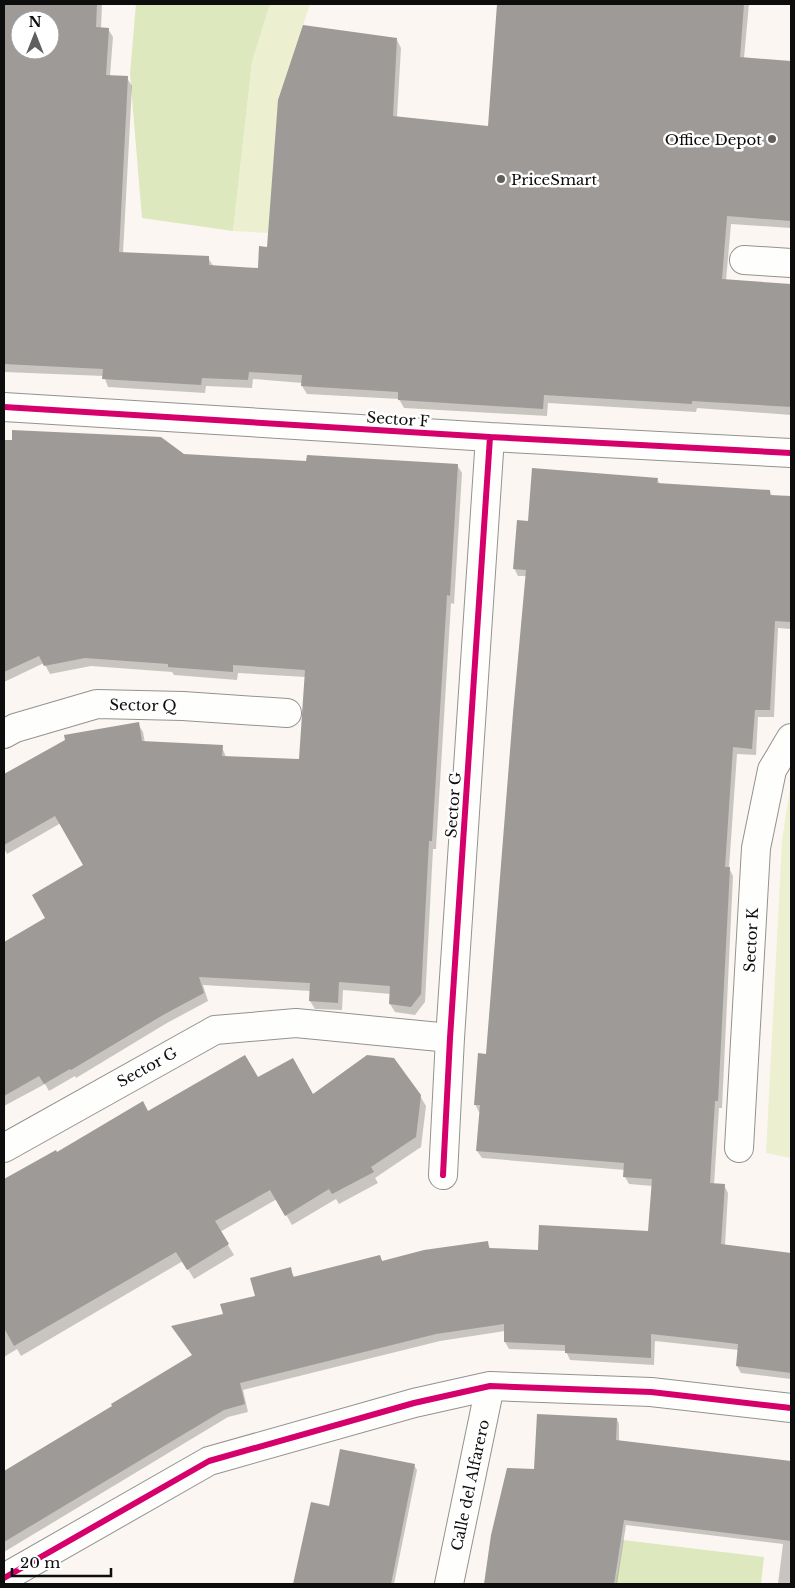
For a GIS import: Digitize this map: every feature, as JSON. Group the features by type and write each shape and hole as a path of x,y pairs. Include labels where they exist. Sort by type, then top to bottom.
{"street":[{"path":"744,260 791,262"},
{"name":"Sector F","path":"4,407 490,437 791,453"},
{"name":"Sector G","path":"443,1175 450,1038 490,437"},
{"name":"Sector Q","path":"4,734 15,728 97,704 183,706 287,713"},
{"name":"Sector K","path":"740,1148 756,848 772,770 791,738"},
{"name":"Sector G","path":"4,1148 214,1030 296,1023 450,1038"},
{"path":"4,1578 209,1462 414,1403 490,1386 651,1392 791,1408"},
{"name":"Calle del Alfarero","path":"449,1584 490,1386"}],"green space":[{"path":"136,4 270,4 252,62 233,231 142,218 130,74"},
{"path":"270,4 310,4 303,25 268,233 233,231 252,62"},
{"path":"791,782 791,1158 766,1153 782,840"},
{"path":"623,1540 764,1557 761,1584 616,1584"}],"building":[{"path":"4,4 97,4 96,27 109,28 106,75 128,76 119,252 209,256 209,265 258,268 259,246 267,247 278,100 303,25 397,38 393,116 488,126 497,4 744,4 740,57 791,61 791,221 727,216 722,279 791,284 791,407 692,401 692,404 544,395 543,409 398,400 398,392 301,386 302,375 249,372 248,380 202,378 201,385 102,379 103,369 4,364"},
{"path":"12,430 161,437 184,454 306,461 307,455 458,464 450,596 447,595 432,841 429,841 421,994 411,1007 389,1004 390,986 339,982 338,1003 309,1001 310,983 199,977 204,993 44,1084 39,1076 4,1096 4,942 45,918 32,895 83,865 55,816 4,845 4,774 65,740 64,735 139,722 142,741 223,745 222,756 299,759 305,670 233,665 233,672 168,667 168,664 85,658 44,666 39,656 4,672 4,440 12,440"},
{"path":"532,468 658,478 657,483 770,490 770,495 791,496 791,622 775,621 770,710 755,710 752,749 733,747 725,867 730,867 718,1101 715,1101 710,1183 725,1184 721,1244 791,1253 791,1373 736,1366 738,1344 651,1334 651,1358 565,1353 565,1345 504,1342 504,1324 436,1334 240,1383 245,1404 224,1410 4,1542 4,1471 192,1355 171,1326 223,1314 220,1304 255,1296 250,1278 291,1267 293,1277 380,1255 382,1261 424,1250 488,1241 489,1248 538,1250 539,1225 648,1231 652,1179 623,1177 624,1163 476,1151 480,1105 474,1105 478,1053 486,1054 526,570 513,569 517,520 528,521"},
{"path":"245,1055 258,1077 293,1058 313,1094 367,1055 394,1058 421,1095 416,1137 371,1167 374,1172 332,1194 329,1189 285,1216 270,1190 215,1221 229,1244 187,1270 176,1252 14,1346 4,1328 4,1179 56,1150 57,1152 143,1101 148,1111"},
{"path":"537,1414 617,1418 616,1440 791,1461 791,1541 624,1520 614,1584 484,1584 491,1535 507,1468 534,1469"},
{"path":"340,1449 415,1464 391,1584 293,1584 311,1502 329,1506"}],"cycle path":[{"path":"4,407 490,437 791,453"},
{"path":"443,1175 450,1038 490,437"},
{"path":"4,1578 209,1461 414,1403 490,1386 651,1392 791,1408"}],"place":[{"name":"Office Depot","path":"772,139"},
{"name":"PriceSmart","path":"501,179"}]}
